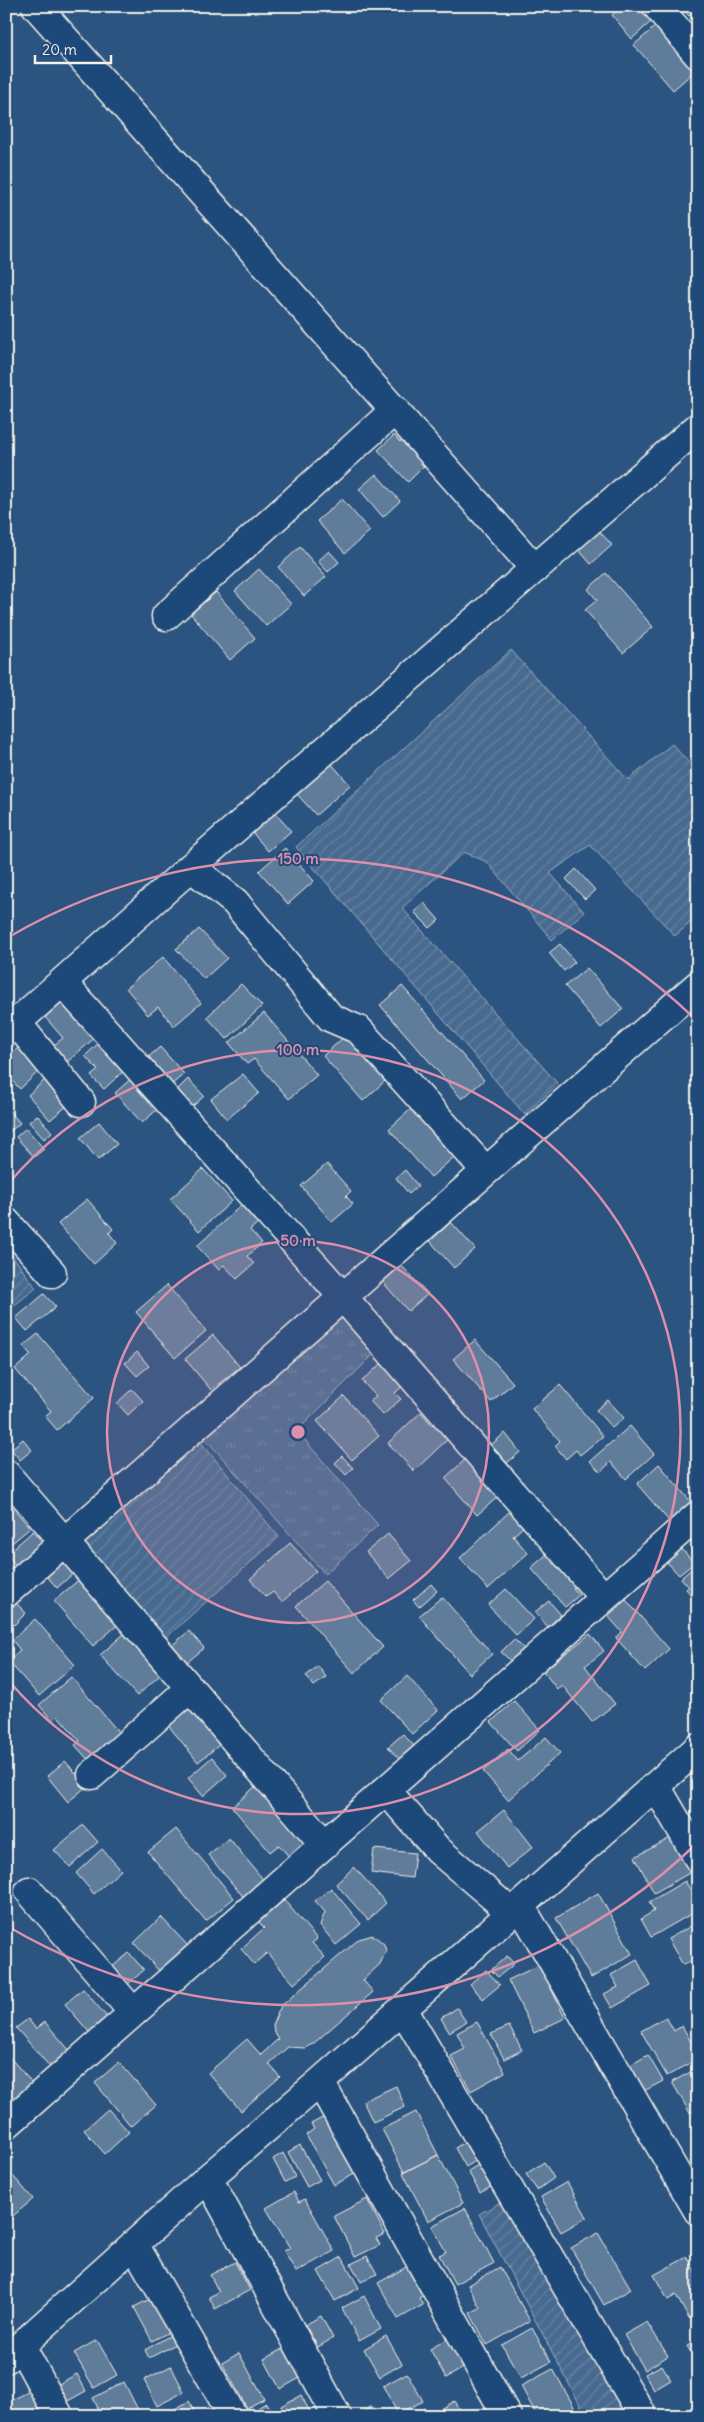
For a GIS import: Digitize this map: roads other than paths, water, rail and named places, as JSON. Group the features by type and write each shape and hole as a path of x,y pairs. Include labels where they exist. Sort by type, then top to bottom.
{"street":[{"path":"36,6 535,568"},
{"path":"657,6 698,55"},
{"path":"166,616 395,410"},
{"path":"81,1102 11,1027 191,867 698,427"},
{"path":"191,867 235,902 331,1018 359,1030 486,1171"},
{"path":"62,982 343,1297 604,1598"},
{"path":"6,1594 698,985"},
{"path":"6,1222 52,1273"},
{"path":"6,1474 324,1844"},
{"path":"6,2124 698,1514"},
{"path":"92,1775 189,1688"},
{"path":"59,2416 14,2352 208,2178 320,2082 698,1748"},
{"path":"656,1786 698,1858"},
{"path":"386,1790 438,1850 516,1909 698,2211"},
{"path":"29,1891 133,2012"},
{"path":"403,2009 642,2416"},
{"path":"320,2082 507,2416"},
{"path":"208,2178 337,2416"},
{"path":"134,2244 233,2416"}]}
